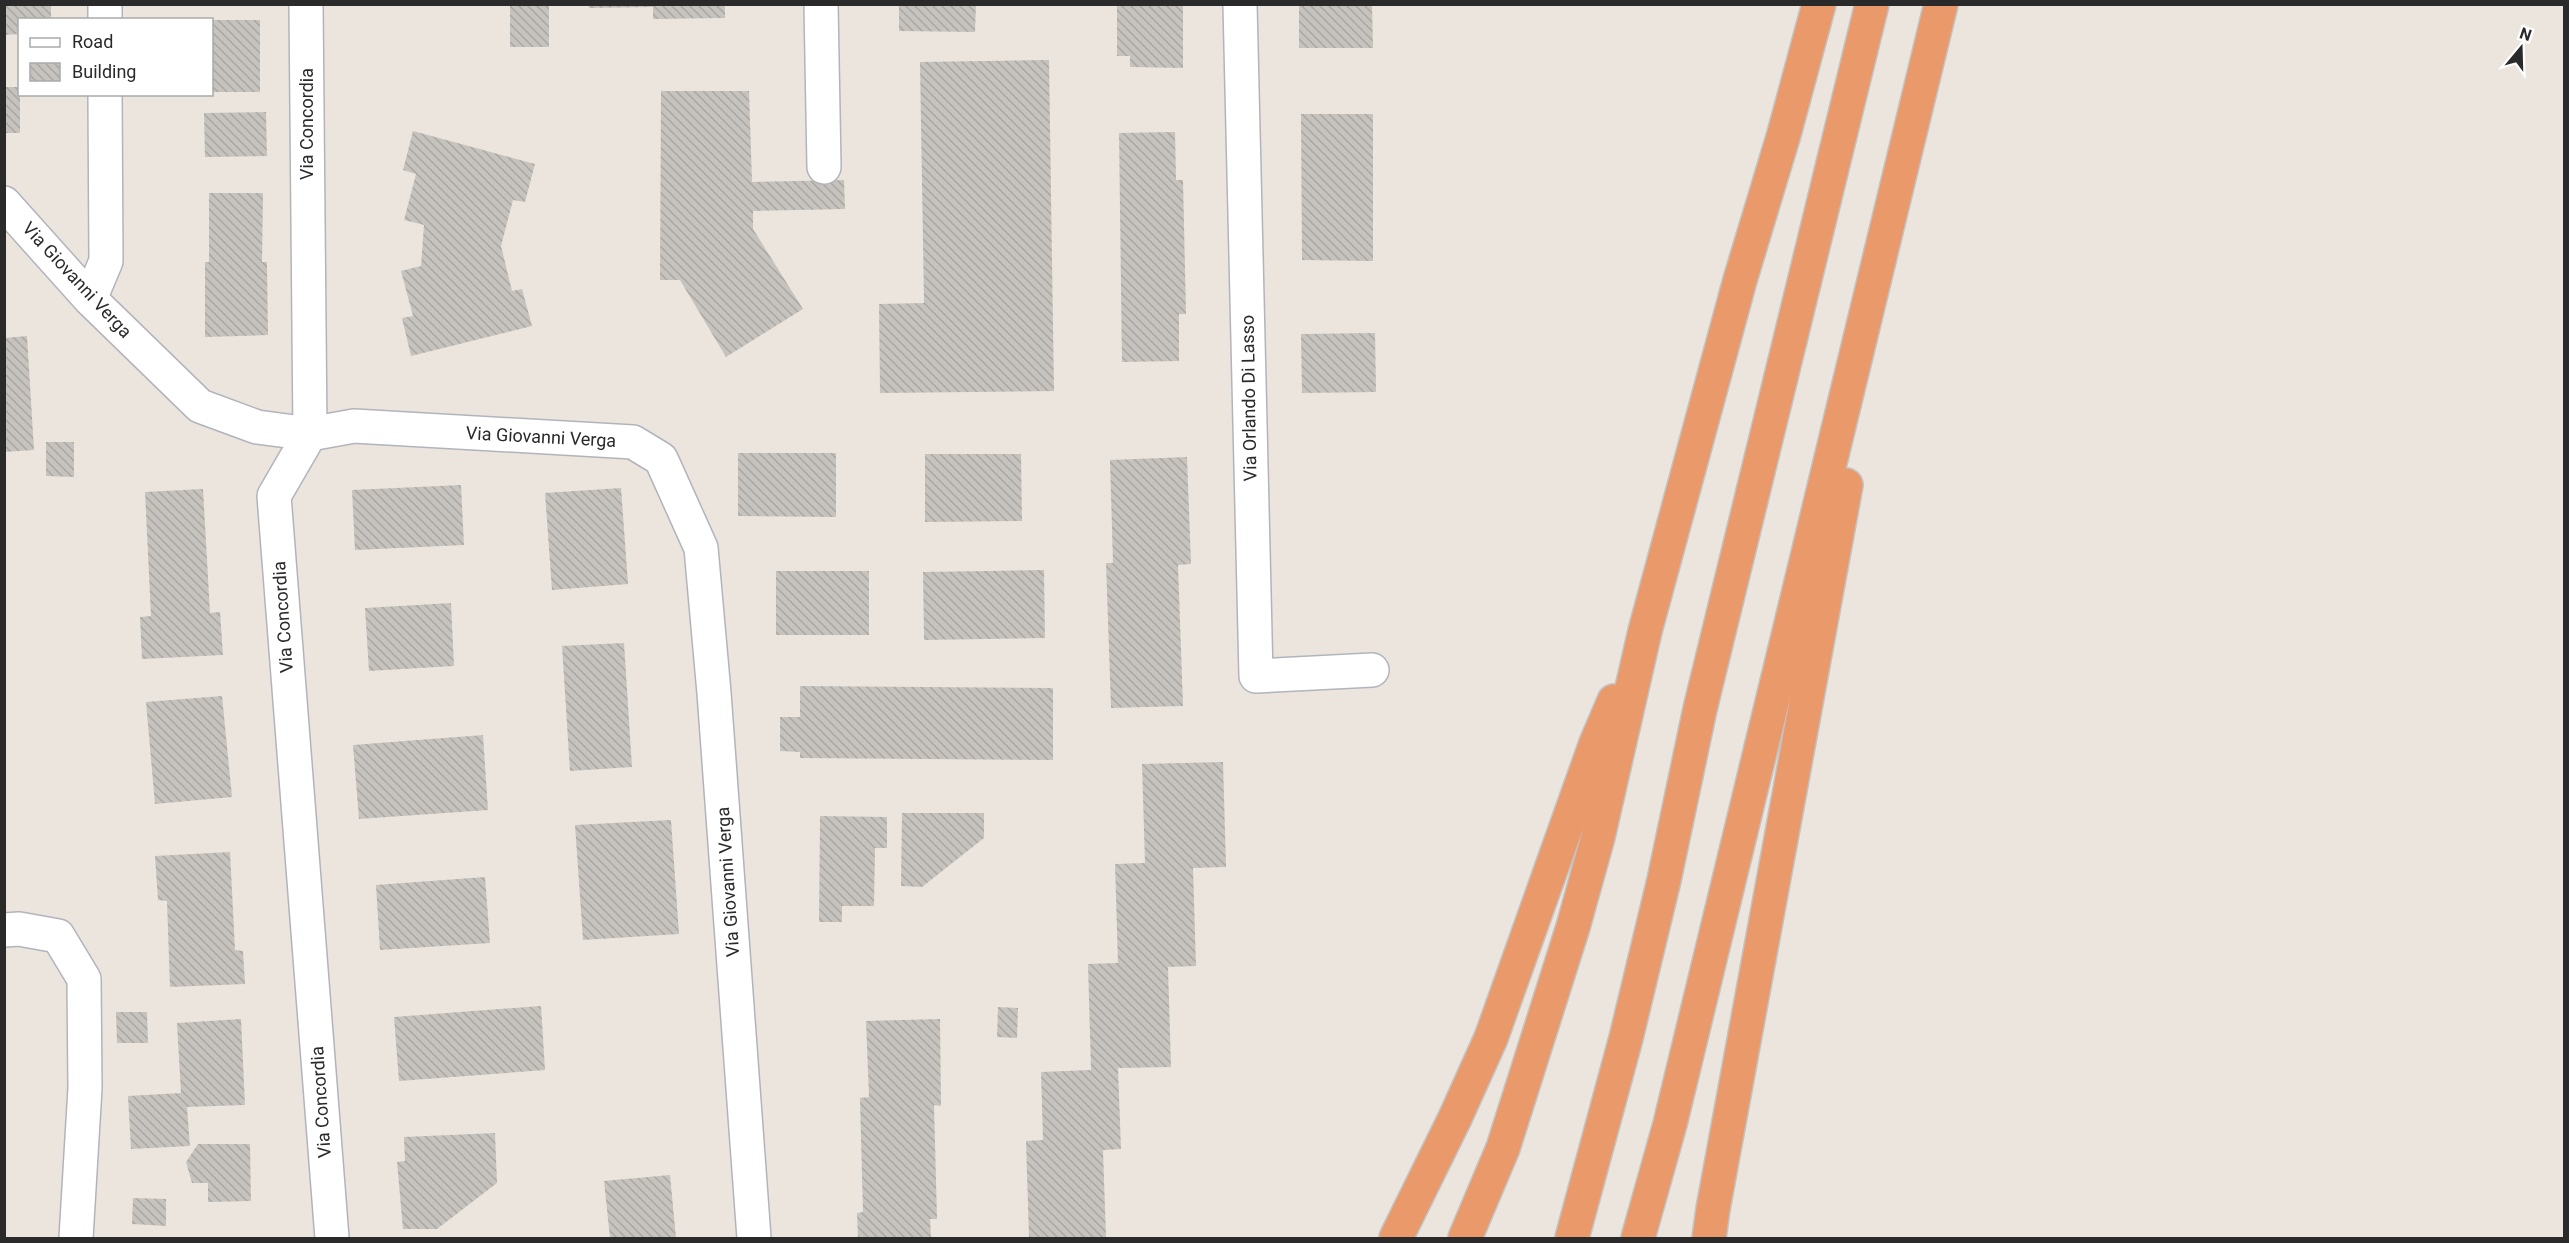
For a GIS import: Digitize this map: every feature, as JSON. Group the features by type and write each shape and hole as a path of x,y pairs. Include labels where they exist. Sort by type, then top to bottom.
{"highway":[{"path":"1465,1239 1503,1148 1573,927 1598,837 1645,631 1740,280 1784,134 1819,4"},
{"path":"1572,1239 1664,880 1700,709 1872,4"},
{"path":"1638,1239 1670,1124 1941,4"},
{"path":"1709,1239 1909,136"},
{"path":"1396,1239 1491,1038 1596,743 1645,631"}],"street":[{"name":"Via Concordia","path":"306,4 310,434 273,496 332,1239"},
{"path":"821,4 824,166"},
{"name":"Via Orlando Di Lasso","path":"1240,4 1256,676 1372,670"},
{"path":"90,299 106,261 105,96"},
{"name":"Via Giovanni Verga","path":"4,203 90,299 200,406 257,427 310,434 354,426 633,442 662,459 701,548 714,693 754,1239"},
{"path":"4,930 19,929 58,936 84,980 85,1088 76,1239"}],"building":[{"path":"4,4 51,4 51,18 18,18 18,34 4,35"},
{"path":"510,4 549,4 549,47 510,47"},
{"path":"589,4 725,4 725,18 653,19 653,7 589,8"},
{"path":"899,4 976,4 975,32 899,31"},
{"path":"1117,4 1183,4 1183,68 1130,67 1130,56 1117,56"},
{"path":"1299,4 1372,4 1373,48 1299,48"},
{"path":"213,20 260,20 260,92 213,92"},
{"path":"1049,60 1054,391 880,393 879,304 924,303 920,62"},
{"path":"4,87 18,87 20,133 4,133"},
{"path":"661,91 749,91 752,182 844,180 845,209 753,211 753,229 803,309 726,357 680,280 660,280"},
{"path":"266,112 267,156 205,157 204,113"},
{"path":"1301,114 1373,114 1373,261 1302,260"},
{"path":"413,131 535,164 525,202 513,200 501,246 512,291 522,289 532,326 411,356 402,318 413,316 401,271 421,266 424,225 404,220 416,174 403,170"},
{"path":"1175,132 1176,180 1183,180 1186,314 1179,314 1179,361 1122,362 1119,133"},
{"path":"209,193 263,193 262,262 267,262 268,335 205,337 205,262 209,262"},
{"path":"1375,333 1376,392 1302,393 1301,334"},
{"path":"27,336 34,450 4,452 4,338"},
{"path":"46,442 74,442 74,477 46,476"},
{"path":"738,453 836,453 836,517 738,516"},
{"path":"925,454 1021,454 1022,521 925,522"},
{"path":"1187,457 1191,564 1178,565 1183,706 1111,708 1106,563 1113,563 1110,460"},
{"path":"461,485 464,545 355,550 352,490"},
{"path":"621,488 628,584 552,590 545,493"},
{"path":"203,489 210,613 220,612 223,655 142,659 140,617 151,616 145,492"},
{"path":"1044,570 1045,638 924,640 923,572"},
{"path":"776,571 869,571 869,635 776,635"},
{"path":"451,603 454,666 369,671 365,608"},
{"path":"624,643 632,767 570,771 562,646"},
{"path":"800,686 1053,688 1053,760 800,758 800,752 780,751 780,717 800,717"},
{"path":"222,696 232,797 155,804 146,702"},
{"path":"483,735 488,810 359,819 353,745"},
{"path":"1223,762 1226,867 1193,868 1196,966 1168,967 1171,1067 1118,1068 1121,1149 1103,1150 1106,1238 1029,1238 1026,1141 1043,1140 1041,1072 1091,1070 1088,964 1118,963 1115,864 1145,863 1142,764"},
{"path":"902,813 984,813 984,838 922,887 901,886"},
{"path":"820,816 887,817 887,848 875,848 874,906 842,906 842,922 819,922"},
{"path":"671,820 679,934 583,940 575,825"},
{"path":"230,852 235,950 243,951 245,984 170,987 167,901 158,900 155,856"},
{"path":"485,877 490,943 380,950 376,885"},
{"path":"541,1006 545,1070 399,1081 394,1017"},
{"path":"998,1007 1018,1008 1017,1038 997,1037"},
{"path":"116,1012 147,1012 148,1043 117,1043"},
{"path":"241,1019 245,1105 187,1107 190,1146 131,1149 128,1096 181,1093 177,1023"},
{"path":"940,1019 941,1106 934,1105 937,1219 930,1219 931,1238 858,1238 857,1213 863,1212 860,1098 869,1097 866,1021"},
{"path":"495,1133 497,1183 437,1229 403,1229 397,1162 405,1161 404,1137"},
{"path":"198,1144 250,1144 251,1201 208,1202 208,1183 192,1183 186,1162"},
{"path":"670,1175 676,1238 610,1238 604,1181"},
{"path":"133,1198 166,1199 166,1226 132,1224"}]}
